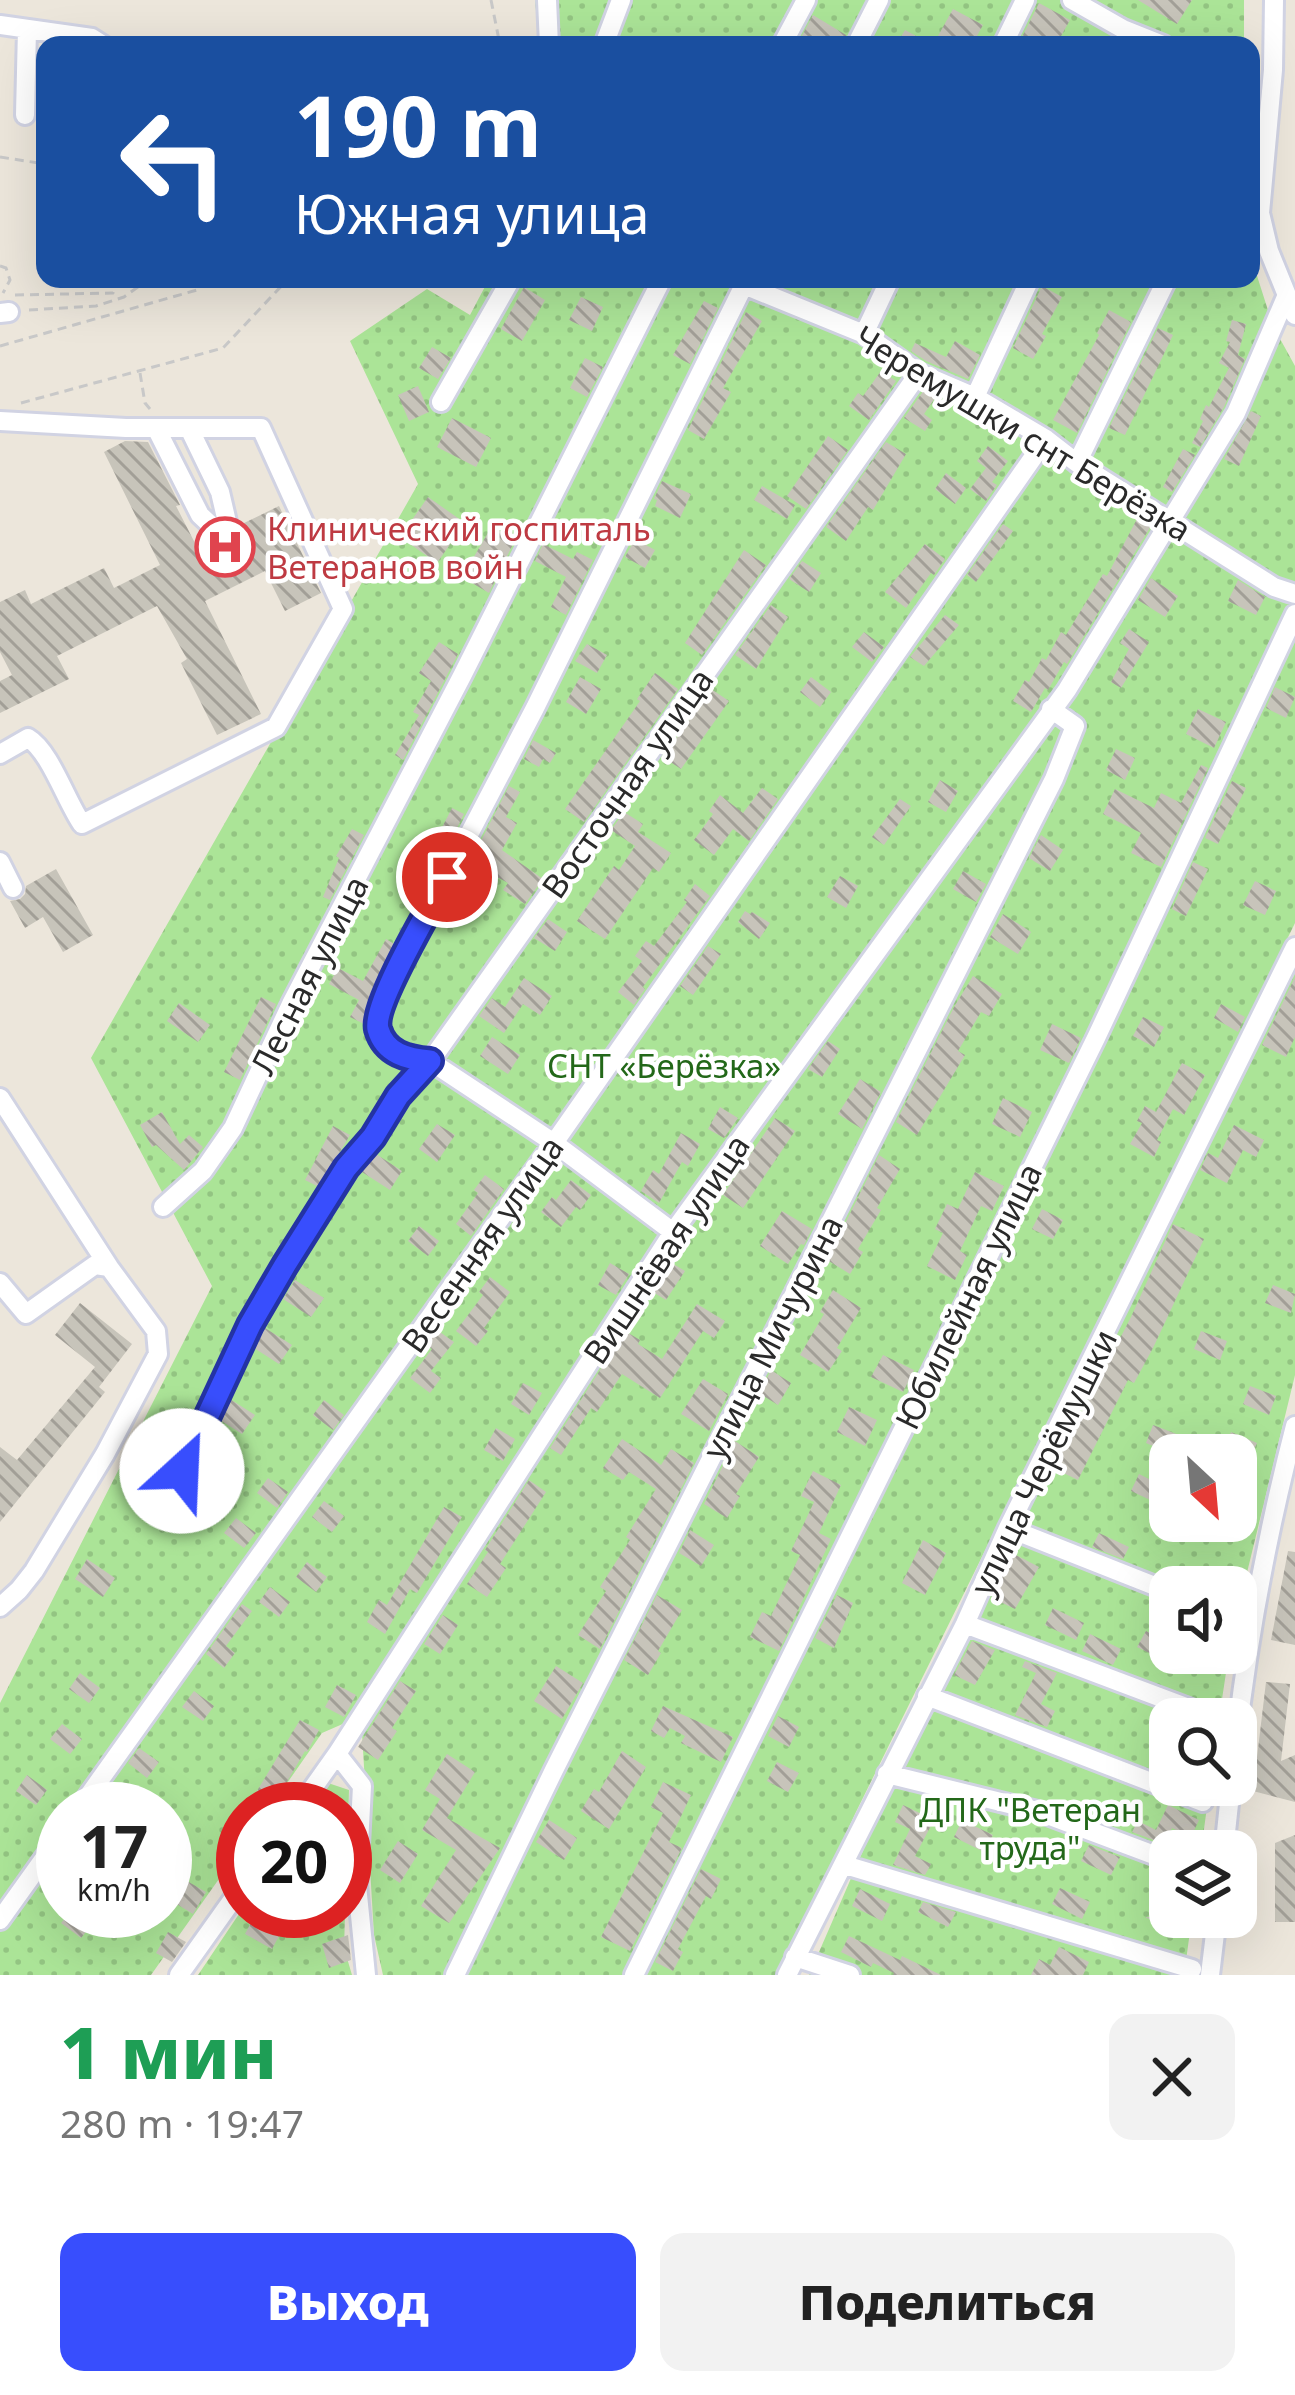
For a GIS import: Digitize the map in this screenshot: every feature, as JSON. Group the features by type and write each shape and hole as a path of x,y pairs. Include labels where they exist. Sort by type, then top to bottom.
{"street":[{"path":"547,0 549,36"},
{"path":"607,36 621,0"},
{"path":"787,36 806,0"},
{"path":"861,36 879,0"},
{"path":"1008,36 1025,0"},
{"path":"1072,0 1134,36"},
{"path":"1171,520 1236,412 1291,306 1269,251 1261,213 1274,0"},
{"path":"0,26 77,36"},
{"path":"25,115 26,29"},
{"path":"441,402 506,288"},
{"name":"Лесная улица","path":"163,1207 203,1171 233,1129 291,1004 657,288"},
{"path":"673,1232 554,1143 430,1061 406,1059 388,1046 377,1027 381,1003 545,689 743,288"},
{"name":"Черемушки снт Берёзка","path":"760,288 864,334 919,374 975,398 1274,587 1295,594"},
{"path":"864,334 886,288"},
{"path":"975,398 1026,288"},
{"path":"1077,463 1163,288"},
{"name":"Восточная улица","path":"164,1508 250,1325 346,1168 430,1061 919,374"},
{"path":"0,421 261,428 343,609 276,727 82,824 38,744 28,739 0,754"},
{"path":"162,428 200,515 217,531 227,522 220,492 189,428"},
{"name":"Весенняя улица","path":"98,1782 554,1143 1046,440"},
{"name":"Вишнёвая улица","path":"317,1782 673,1232 1067,690 1171,520"},
{"name":"Юбилейная улица","path":"634,1975 1096,1038 1295,614"},
{"name":"улица Мичурина","path":"455,1975 1054,779 1075,726 1051,709"},
{"path":"0,862 13,888"},
{"name":"улица Черёмушки","path":"791,1966 965,1624 1295,946"},
{"path":"0,1098 156,1331 158,1354 34,1571 0,1606"},
{"path":"0,1283 26,1315 95,1265 109,1267"},
{"path":"1242,1698 1273,1511 1295,1426"},
{"path":"1008,1528 1149,1584"},
{"path":"965,1624 1163,1698"},
{"path":"927,1696 1149,1781"},
{"path":"337,1754 362,1786 357,1885 365,1975"},
{"path":"887,1774 1037,1811 1149,1853"},
{"path":"845,1865 1201,1972 1210,1938"},
{"path":"0,1920 36,1870"},
{"path":"179,1975 216,1923"},
{"path":"791,1966 850,1975"}],"path":[{"path":"491,0 498,36"},
{"path":"0,158 36,163"},
{"path":"0,266 6,268 10,280 3,304"},
{"path":"3,304 32,294 113,293 114,288"},
{"path":"32,294 32,309 96,307 136,288"},
{"path":"0,346 198,288"},
{"path":"20,403 223,347 279,288"},
{"path":"140,370 145,403 162,428"}],"green space":[{"path":"535,0 1244,0 1244,36 538,36"},
{"name":"СНТ «Берёзка»","path":"1260,285 1273,326 1295,366 1295,923 855,1814 781,1975 383,1975 374,1935 372,1782 365,1782 361,1716 322,1733 288,1782 216,1782 216,1883 192,1917 192,1782 36,1782 36,1938 177,1938 151,1975 0,1975 0,1703 212,1286 91,1058 418,484 350,341 427,289 470,315 484,288"},
{"name":"ДПК \"Ветеран труда\"","path":"1295,968 1295,1375 1257,1532 1257,1434 1149,1434 1149,1542 1254,1542 1249,1566 1149,1566 1149,1674 1226,1674 1222,1698 1149,1698 1149,1806 1207,1806 1204,1830 1149,1830 1149,1938 1189,1938 1184,1975 809,1975 882,1807"},
{"path":"223,1938 344,1938 352,1975 198,1975"}],"building":[{"path":"1138,0 1192,0 1177,24"},
{"path":"1039,3 1070,20 1061,36 1022,36"},
{"path":"953,9 983,25 977,36 938,36"},
{"path":"813,15 846,35 846,36 802,36"},
{"path":"523,288 545,300 522,341 501,329"},
{"path":"1041,288 1062,297 1033,359 1013,348"},
{"path":"581,297 603,307 592,331 569,320"},
{"path":"704,301 718,308 690,364 673,355"},
{"path":"1109,310 1131,322 1077,433 1053,420"},
{"path":"746,312 762,321 723,388 731,392 704,439 688,430"},
{"path":"1232,320 1246,324 1238,355 1245,359 1200,447 1192,443 1200,419 1229,368 1219,363 1230,342 1226,341"},
{"path":"1158,328 1173,335 1125,435 1109,428"},
{"path":"955,341 980,355 968,379 911,351 915,343 946,357"},
{"path":"432,347 451,358 438,379 419,368"},
{"path":"585,358 603,367 587,397 570,388"},
{"path":"881,371 896,381 869,420 849,406"},
{"path":"418,386 429,412 409,421 398,395"},
{"path":"924,390 937,395 924,414 932,420 925,431 904,418"},
{"path":"1251,411 1261,416 1239,466 1224,459"},
{"path":"452,418 491,438 476,467 437,447"},
{"path":"828,436 848,450 806,509 787,496"},
{"path":"125,441 148,442 180,505 176,506 207,559 249,539 242,524 279,506 321,593 285,611 265,571 205,601 261,714 217,735 181,663 187,659 157,606 57,656 69,679 0,713 0,681 12,675 0,652 0,602 25,590 31,604 104,568 114,588 160,565 104,452"},
{"path":"886,442 906,454 873,510 868,507 846,541 826,527"},
{"path":"988,446 1008,461 992,482 997,485 986,501 970,489 986,468 977,461"},
{"path":"1183,449 1195,455 1172,492 1163,487"},
{"path":"946,473 966,488 955,504 935,489"},
{"path":"662,481 691,494 680,518 655,506"},
{"path":"762,486 795,505 787,519 754,500"},
{"path":"428,497 465,523 437,563 400,537"},
{"path":"1138,517 1151,526 1067,664 1031,712 1013,701 1042,658 1046,660 1061,632 1066,635 1103,574 1107,576"},
{"path":"1003,524 1013,531 976,582 967,575"},
{"path":"492,526 514,539 519,532 489,593 462,577"},
{"path":"635,539 655,550 645,568 625,557"},
{"path":"543,544 573,559 577,552 593,560 566,615 551,607 566,577 535,561"},
{"path":"925,544 945,559 906,608 885,592"},
{"path":"744,550 766,565 702,655 685,643"},
{"path":"802,561 821,573 809,592 789,579"},
{"path":"1151,578 1178,596 1165,617 1138,600"},
{"path":"1238,580 1265,597 1256,615 1228,601"},
{"path":"771,605 788,617 756,669 735,655"},
{"path":"945,615 959,625 924,666 910,657"},
{"path":"1129,629 1149,642 1121,688 1111,682 1129,649 1120,643"},
{"path":"864,632 884,647 872,662 852,647"},
{"path":"439,642 458,654 403,760 395,755 419,715 413,712 431,681 419,673"},
{"path":"587,644 607,655 597,673 575,661"},
{"path":"655,673 678,689 584,822 565,809"},
{"path":"580,677 601,689 586,714 566,702"},
{"path":"811,677 831,692 820,707 800,692"},
{"path":"1275,687 1295,697 1286,718 1266,708"},
{"path":"711,689 729,701 681,769 663,757"},
{"path":"1198,709 1226,722 1214,748 1186,734"},
{"path":"533,740 556,753 550,763 543,759 539,767 524,759"},
{"path":"1116,749 1135,758 1125,780 1106,770"},
{"path":"1201,765 1208,768 1161,867 1131,853 1141,833 1103,814 1115,789 1154,808 1161,793 1181,803"},
{"path":"940,780 958,791 946,812 928,802"},
{"path":"1232,781 1246,788 1218,844 1205,838"},
{"path":"509,786 520,792 506,817 517,823 502,850 543,879 525,904 503,890 508,883 470,862"},
{"path":"762,788 778,799 749,841 733,829 714,855 694,840 720,795 743,813"},
{"path":"900,799 911,806 884,845 872,837"},
{"path":"452,808 464,814 445,852 433,845"},
{"path":"624,812 643,824 638,832 671,853 659,872 653,868 605,939 577,921 614,866 619,870 635,846 611,830"},
{"path":"352,829 364,835 330,900 323,897 336,856"},
{"path":"1041,835 1063,850 1050,871 1029,858"},
{"path":"1193,862 1208,869 1186,916 1172,909"},
{"path":"56,869 93,935 63,952 43,917 25,928 10,901 20,899 26,886"},
{"path":"963,871 986,884 976,902 953,889"},
{"path":"840,876 858,886 846,908 827,897"},
{"path":"1255,881 1276,891 1265,915 1243,905"},
{"path":"695,884 710,896 634,1005 618,992 642,961 635,956 646,941 654,946"},
{"path":"745,911 770,923 759,939 738,922"},
{"path":"1003,914 1031,932 1018,954 990,937"},
{"path":"548,919 567,932 555,951 534,938"},
{"path":"386,939 396,945 369,998 366,1025 350,1017 359,1000 329,984 338,968 363,981"},
{"path":"708,946 721,954 693,995 680,986"},
{"path":"973,976 1002,994 989,1016 981,1012 958,1051 965,1055 917,1135 896,1122"},
{"path":"1295,977 1295,1037 1286,1057 1262,1045"},
{"path":"524,978 552,996 540,1015 523,1004 504,1033 479,1016 492,998 505,1007"},
{"path":"261,997 276,1004 240,1080 224,1072"},
{"path":"179,1003 210,1025 198,1042 167,1021"},
{"path":"1221,1004 1245,1017 1238,1032 1214,1018"},
{"path":"1143,1017 1164,1027 1154,1047 1133,1036"},
{"path":"1052,1024 1081,1038 1069,1063 1040,1050"},
{"path":"492,1037 520,1055 508,1074 480,1056"},
{"path":"828,1041 840,1049 822,1077 808,1069"},
{"path":"1182,1063 1205,1075 1184,1115 1173,1109 1154,1157 1130,1144 1145,1106 1156,1112"},
{"path":"860,1079 881,1092 862,1129 838,1114"},
{"path":"1003,1098 1032,1112 1020,1137 992,1124"},
{"path":"720,1107 738,1118 724,1138 708,1129"},
{"path":"162,1112 180,1144 189,1135 203,1147 184,1170 156,1145 152,1147 140,1125"},
{"path":"775,1118 795,1131 743,1208 723,1195"},
{"path":"437,1124 455,1135 437,1162 419,1149"},
{"path":"1234,1125 1264,1140 1256,1157 1243,1150 1227,1183 1200,1170 1208,1153 1218,1158"},
{"path":"333,1126 350,1135 319,1187 305,1180"},
{"path":"681,1133 700,1144 688,1166 682,1162 659,1203 641,1191 653,1170 659,1174"},
{"path":"376,1154 402,1171 390,1190 362,1172"},
{"path":"879,1155 900,1169 877,1208 881,1210 858,1249 863,1252 850,1274 827,1260"},
{"path":"975,1172 1004,1186 992,1211 981,1206 960,1251 967,1255 955,1280 927,1266 943,1233 935,1229 947,1204 958,1209"},
{"path":"485,1175 504,1189 471,1236 456,1224"},
{"path":"571,1180 591,1195 561,1227 541,1212"},
{"path":"1042,1209 1063,1220 1053,1239 1032,1229"},
{"path":"782,1211 812,1229 788,1264 760,1246"},
{"path":"1173,1224 1204,1239 1153,1348 1134,1383 1128,1380 1078,1480 1053,1468"},
{"path":"419,1226 439,1241 428,1256 408,1241"},
{"path":"670,1262 685,1271 666,1300 651,1291"},
{"path":"610,1263 629,1274 616,1295 598,1285"},
{"path":"490,1277 510,1292 476,1346 456,1331 483,1295 479,1292"},
{"path":"295,1280 324,1298 311,1317 283,1299"},
{"path":"1273,1285 1295,1294 1291,1313 1265,1303"},
{"path":"833,1290 861,1308 828,1372 800,1355"},
{"path":"80,1303 132,1344 99,1387 105,1392 0,1522 0,1447 17,1460 95,1367 55,1335"},
{"path":"697,1304 725,1321 714,1338 703,1331 660,1398 622,1374 597,1412 591,1408 561,1455 550,1448 625,1331 662,1359"},
{"path":"265,1328 292,1345 279,1364 254,1348"},
{"path":"437,1330 454,1342 431,1371 441,1378 430,1393 410,1378 432,1349 426,1345"},
{"path":"1201,1331 1227,1341 1220,1360 1194,1349"},
{"path":"883,1355 914,1370 903,1392 871,1377"},
{"path":"771,1370 791,1383 778,1405 759,1393"},
{"path":"703,1379 728,1394 709,1431 681,1414"},
{"path":"523,1383 542,1393 529,1415 511,1404"},
{"path":"1250,1386 1276,1396 1269,1415 1243,1404"},
{"path":"230,1399 255,1415 242,1434 220,1420"},
{"path":"324,1400 344,1415 333,1430 313,1415"},
{"path":"849,1407 877,1420 865,1446 837,1432"},
{"path":"159,1425 181,1439 171,1460 147,1444"},
{"path":"1153,1425 1176,1434 1150,1434"},
{"path":"496,1428 515,1439 503,1461 484,1450"},
{"path":"622,1439 661,1465 671,1449 694,1463 600,1649 578,1635 606,1591 600,1587 656,1489 629,1472 623,1480 603,1468"},
{"path":"735,1441 759,1457 727,1518 704,1504"},
{"path":"813,1471 841,1485 819,1533 831,1539 779,1651 750,1637 762,1612 771,1616 800,1555 791,1551 814,1502 801,1496"},
{"path":"1139,1474 1149,1479 1149,1499 1131,1491"},
{"path":"268,1478 288,1492 277,1508 257,1493"},
{"path":"529,1480 546,1492 500,1564 506,1568 487,1597 467,1584"},
{"path":"324,1501 344,1516 332,1532 312,1517"},
{"path":"444,1507 462,1517 417,1593 410,1589 385,1634 367,1622 379,1600 387,1605"},
{"path":"236,1518 256,1533 244,1548 224,1533"},
{"path":"690,1530 714,1545 701,1566 679,1553"},
{"path":"1099,1533 1129,1547 1123,1559 1092,1547"},
{"path":"923,1540 946,1553 925,1595 902,1583"},
{"path":"1288,1551 1295,1552 1295,1645 1271,1640"},
{"path":"1012,1553 1039,1567 1015,1609 992,1598"},
{"path":"87,1559 115,1578 103,1597 75,1579"},
{"path":"307,1562 327,1577 316,1592 296,1577"},
{"path":"270,1587 290,1602 279,1617 259,1602"},
{"path":"657,1595 682,1610 648,1675 624,1660"},
{"path":"837,1595 853,1603 834,1648 815,1638"},
{"path":"242,1604 252,1611 226,1646 235,1653 224,1668 206,1654"},
{"path":"1053,1608 1084,1623 1076,1640 1045,1625"},
{"path":"443,1615 458,1625 440,1654 424,1644"},
{"path":"1146,1631 1149,1632 1149,1653 1137,1647"},
{"path":"1090,1634 1121,1649 1113,1665 1082,1651"},
{"path":"972,1641 995,1650 975,1685 954,1675"},
{"path":"1025,1661 1057,1673 1041,1704 1055,1711 1047,1727 1015,1715 1036,1673 1022,1667"},
{"path":"556,1666 583,1683 562,1719 534,1701"},
{"path":"80,1673 100,1688 89,1703 69,1689"},
{"path":"400,1681 416,1691 378,1760 358,1747"},
{"path":"1266,1682 1290,1684 1281,1761 1295,1755 1295,1802 1257,1792"},
{"path":"337,1685 356,1695 344,1717 325,1707"},
{"path":"194,1691 214,1706 203,1721 182,1707"},
{"path":"663,1706 733,1737 721,1762 681,1743 685,1736 670,1728 664,1738 651,1731"},
{"path":"778,1716 799,1727 789,1747 768,1736"},
{"path":"300,1720 319,1730 287,1782 262,1782"},
{"path":"62,1724 82,1739 70,1754 50,1739"},
{"path":"139,1748 159,1762 147,1778 128,1763"},
{"path":"622,1751 646,1767 609,1829 581,1811 594,1789 599,1792"},
{"path":"447,1754 475,1772 447,1818 500,1848 449,1923 421,1906 456,1850 422,1830 440,1799 425,1790"},
{"path":"777,1762 799,1773 788,1792 767,1781"},
{"path":"27,1775 36,1782 36,1805 16,1791"},
{"path":"663,1782 691,1795 669,1842 682,1848 630,1951 601,1937 663,1813 651,1807"},
{"path":"903,1805 934,1820 915,1856 931,1864 925,1875 893,1865 910,1829 895,1822"},
{"path":"1168,1806 1199,1820 1194,1830 1156,1830"},
{"path":"549,1820 577,1838 564,1860 536,1842"},
{"path":"962,1820 993,1835 984,1852 954,1837"},
{"path":"1138,1821 1156,1830 1149,1830 1149,1838 1132,1832"},
{"path":"1295,1835 1295,1922 1275,1922 1275,1843"},
{"path":"398,1841 418,1854 400,1883 380,1870"},
{"path":"1089,1845 1120,1857 1111,1875 1081,1861"},
{"path":"701,1869 721,1879 711,1899 706,1896 678,1949 683,1952 673,1971 655,1962"},
{"path":"192,1884 206,1892 192,1913"},
{"path":"1060,1888 1090,1902 1082,1919 1052,1904"},
{"path":"860,1889 890,1904 882,1921 852,1906"},
{"path":"923,1902 956,1912 948,1927 918,1912"},
{"path":"849,1936 941,1975 893,1975 873,1963 871,1967 841,1952"},
{"path":"165,1938 186,1942 172,1962 156,1953"},
{"path":"252,1938 278,1938 272,1949"},
{"path":"348,1938 351,1960 329,1968 322,1944"},
{"path":"1059,1947 1089,1962 1083,1975 1031,1975 1039,1959 1050,1965"}],"place":[{"name":"Клинический госпиталь Ветеранов войн","path":"225,547"}],"route":[{"path":"182,1471 250,1325 285,1265 346,1168 430,1061 406,1059 388,1046 377,1027 381,1003 447,877"}]}
